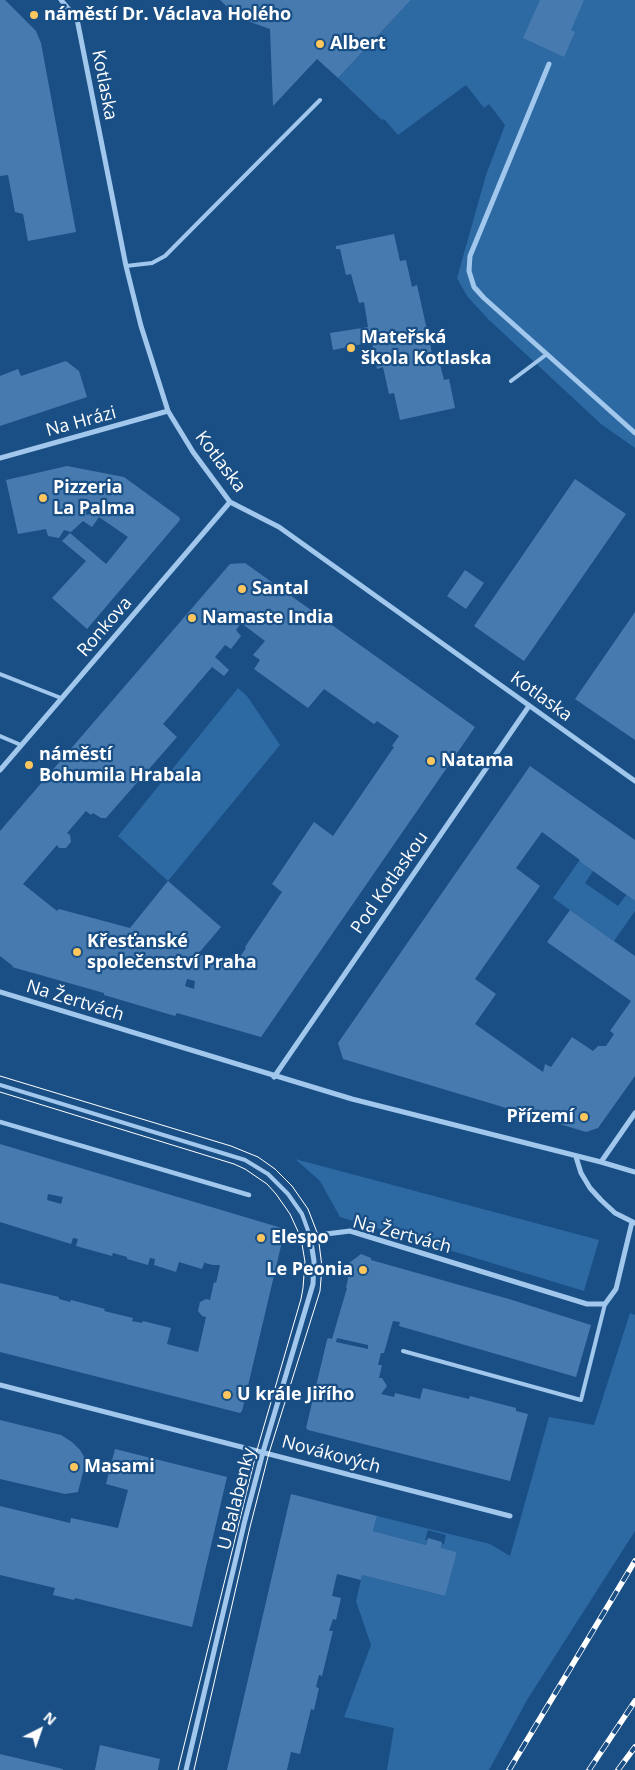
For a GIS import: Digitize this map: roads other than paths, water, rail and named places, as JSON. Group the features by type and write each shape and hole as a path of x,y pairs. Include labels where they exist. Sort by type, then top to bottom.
{"street":[{"name":"Kotlaska","path":"61,0 77,19 126,266 141,326 168,411 193,452 230,502 279,527 635,781"},
{"path":"549,64 470,256 469,271 474,287 479,292 635,433"},
{"name":"Na Hrázi","path":"0,458 168,411"},
{"name":"Ronkova","path":"0,770 230,502"},
{"name":"Pod Kotlaskou","path":"274,1077 529,706"},
{"name":"Na Žertvách","path":"0,992 352,1100 635,1172"},
{"path":"601,1162 635,1113"},
{"path":"0,1122 249,1195"},
{"path":"576,1157 590,1188 615,1213 633,1223 616,1289 605,1304"},
{"name":"Na Žertvách","path":"310,1236 350,1231 587,1304 605,1304"},
{"name":"U Balabenky","path":"186,1770 263,1452 312,1284 314,1261 310,1236"},
{"name":"Novákových","path":"0,1385 510,1516"}],"lane":[{"path":"126,266 152,263 165,256 320,100"},
{"path":"511,381 547,354"},
{"path":"0,674 61,698"},
{"path":"0,736 21,745"},
{"path":"0,1084 245,1160 268,1174 288,1194 302,1214 310,1236"},
{"path":"403,1351 581,1400 605,1304"}],"tram line":[{"path":"0,1076 231,1146 258,1157 275,1169 292,1186 308,1209 318,1235 322,1267 320,1291 269,1453 194,1770"},
{"path":"0,1092 245,1169 267,1184 276,1194 290,1214 301,1238 305,1262 301,1299 257,1450 178,1770"}],"railway":[{"path":"509,1770 635,1561"},
{"path":"589,1770 635,1701"},
{"path":"618,1770 635,1747"}],"place":[{"name":"náměstí Dr. Václava Holého","path":"34,15"},
{"name":"Albert","path":"320,44"},
{"name":"Mateřská škola Kotlaska","path":"351,348"},
{"name":"Pizzeria La Palma","path":"43,498"},
{"name":"Santal","path":"242,589"},
{"name":"Namaste India","path":"192,618"},
{"name":"Natama","path":"431,761"},
{"name":"náměstí Bohumila Hrabala","path":"29,765"},
{"name":"Křesťanské společenství Praha","path":"77,952"},
{"name":"Přízemí","path":"584,1117"},
{"name":"Elespo","path":"261,1238"},
{"name":"Le Peonia","path":"363,1270"},
{"name":"U krále Jiřího","path":"227,1395"},
{"name":"Masami","path":"74,1467"}]}
